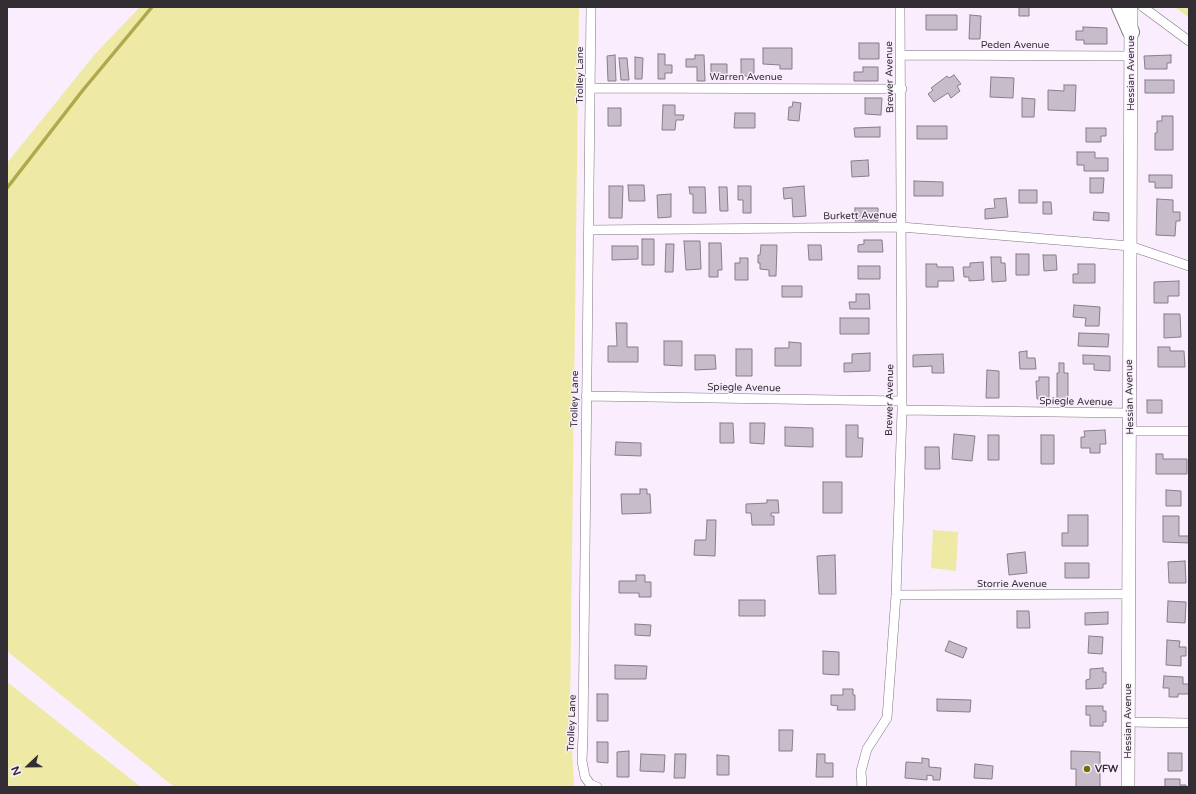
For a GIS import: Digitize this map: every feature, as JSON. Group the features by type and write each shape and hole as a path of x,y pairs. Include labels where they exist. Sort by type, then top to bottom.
{"highway":[{"path":"1120,7 1131,32"}],"main road":[{"name":"Hessian Avenue","path":"1128,787 1128,594 1131,431 1129,413 1131,7"}],"street":[{"name":"Trolley Lane","path":"591,7 584,719 582,761 585,777 590,784 596,787"},
{"name":"Brewer Avenue","path":"862,787 861,771 867,749 887,718 896,595 902,406 902,89 900,7"},
{"path":"1143,7 1189,41"},
{"name":"Peden Avenue","path":"900,55 1131,56"},
{"name":"Warren Avenue","path":"591,88 902,89"},
{"name":"Burkett Avenue","path":"589,230 901,227 1130,246 1189,266"},
{"name":"Spiegle Avenue","path":"586,396 1129,413"},
{"path":"1131,431 1189,431"},
{"name":"Storrie Avenue","path":"896,595 1128,594"},
{"path":"1128,722 1189,723"}],"shaded area":[{"path":"140,7 579,7 570,710 574,787 174,787 7,651 7,163 95,54"},
{"path":"1175,7 1189,7 1189,18"},
{"path":"933,530 958,532 956,571 931,568"},
{"path":"7,682 141,787 7,787"}],"building":[{"path":"1019,7 1029,7 1029,16 1019,16"},
{"path":"926,15 957,15 957,30 926,30"},
{"path":"970,15 981,16 980,39 969,39"},
{"path":"1083,27 1107,28 1107,44 1084,44 1084,40 1076,40 1076,31 1083,31"},
{"path":"859,43 879,43 879,59 859,59"},
{"path":"763,48 792,48 792,69 780,69 780,65 763,64"},
{"path":"658,54 665,54 665,65 672,65 672,73 665,73 665,79 658,79"},
{"path":"615,55 616,81 608,81 607,56"},
{"path":"695,55 704,55 705,81 697,81 697,67 686,67 686,59 695,59"},
{"path":"1171,55 1171,63 1167,63 1167,69 1145,69 1144,56"},
{"path":"635,57 643,58 642,79 635,79"},
{"path":"619,58 627,58 629,80 621,80"},
{"path":"741,59 754,59 754,76 741,76"},
{"path":"711,64 727,64 727,77 711,77"},
{"path":"863,67 878,67 878,81 854,81 854,72 863,72"},
{"path":"954,75 961,84 957,86 960,91 951,98 948,93 934,102 928,94 933,90 931,88 947,76 949,78"},
{"path":"991,77 1014,78 1013,98 990,97"},
{"path":"1145,80 1174,80 1174,93 1145,93"},
{"path":"1064,85 1076,85 1075,111 1048,110 1048,90 1064,91"},
{"path":"865,98 882,98 881,115 865,114"},
{"path":"1022,98 1035,99 1034,117 1022,117"},
{"path":"793,102 801,103 799,121 788,120 789,107 792,107"},
{"path":"663,105 675,105 675,115 684,115 683,120 676,120 675,130 662,130"},
{"path":"608,108 621,108 621,126 608,126"},
{"path":"735,113 755,113 755,128 734,128"},
{"path":"1162,116 1173,116 1173,150 1155,150 1157,121 1162,121"},
{"path":"917,126 947,126 947,139 917,139"},
{"path":"880,127 880,137 855,137 854,128"},
{"path":"1086,128 1106,128 1106,136 1101,136 1101,142 1086,142"},
{"path":"1077,152 1095,152 1095,158 1108,158 1108,171 1084,171 1084,165 1077,165"},
{"path":"868,160 869,176 852,177 851,161"},
{"path":"1149,175 1172,175 1172,188 1155,188 1155,182 1149,182"},
{"path":"1090,178 1104,178 1103,193 1090,193"},
{"path":"914,181 943,182 943,196 914,196"},
{"path":"628,185 644,185 645,201 629,201"},
{"path":"609,186 623,186 622,218 609,218"},
{"path":"738,186 751,186 751,213 743,213 743,200 738,200"},
{"path":"804,186 806,216 793,217 792,198 784,199 783,188"},
{"path":"689,187 705,187 706,213 693,213 693,194 690,194"},
{"path":"719,187 727,187 728,211 720,211"},
{"path":"1019,190 1037,190 1037,203 1019,203"},
{"path":"671,194 671,217 658,218 657,195"},
{"path":"1006,198 1008,217 985,219 985,209 995,208 994,199"},
{"path":"1157,199 1173,200 1173,212 1180,212 1180,221 1176,221 1175,236 1156,235"},
{"path":"1043,202 1051,202 1052,214 1043,214"},
{"path":"855,208 878,208 878,221 855,221"},
{"path":"1094,212 1109,213 1109,221 1093,220"},
{"path":"642,239 654,239 654,265 642,265"},
{"path":"864,240 882,240 883,252 858,252 858,245 864,244"},
{"path":"684,241 700,241 701,269 686,270"},
{"path":"709,243 721,243 722,270 718,270 718,277 709,277"},
{"path":"666,244 674,244 673,272 665,272"},
{"path":"761,245 777,245 776,276 769,276 769,270 760,269 758,255 760,255"},
{"path":"808,245 821,245 822,260 809,260"},
{"path":"612,246 638,246 638,259 612,260"},
{"path":"1016,254 1029,254 1029,275 1016,275"},
{"path":"1043,255 1056,255 1057,270 1044,271"},
{"path":"991,257 1001,257 1001,263 1005,263 1006,281 992,282"},
{"path":"740,258 748,258 748,280 735,280 735,263 740,263"},
{"path":"983,262 984,280 969,281 969,277 964,277 963,267 970,267 970,263"},
{"path":"926,264 937,264 937,267 953,267 954,281 938,281 938,287 926,287"},
{"path":"1078,264 1095,264 1095,283 1073,283 1073,274 1078,274"},
{"path":"858,266 880,266 880,279 858,279"},
{"path":"1179,281 1179,296 1168,296 1168,303 1154,303 1154,282"},
{"path":"782,286 802,286 802,297 782,297"},
{"path":"856,294 869,294 870,309 850,309 849,302 856,302"},
{"path":"1074,305 1100,307 1099,326 1085,326 1086,318 1073,317"},
{"path":"1164,314 1180,314 1181,337 1164,338"},
{"path":"840,318 869,318 869,334 840,334"},
{"path":"616,323 627,323 627,347 638,347 638,362 608,362 608,346 617,346"},
{"path":"1079,333 1109,334 1108,347 1078,346"},
{"path":"664,341 682,341 682,366 664,365"},
{"path":"789,342 801,343 801,366 775,366 775,348 789,348"},
{"path":"1158,347 1170,347 1170,351 1184,351 1185,367 1158,367"},
{"path":"736,349 752,349 752,376 736,376"},
{"path":"1027,351 1027,358 1035,358 1036,369 1020,369 1019,352"},
{"path":"870,353 870,371 844,372 844,363 852,363 852,354"},
{"path":"943,354 944,373 932,373 932,366 913,367 913,355"},
{"path":"695,355 715,355 716,369 695,370"},
{"path":"1083,355 1110,356 1110,371 1094,370 1094,364 1083,364"},
{"path":"1059,363 1064,363 1064,373 1068,373 1068,399 1064,399 1064,401 1057,401 1057,373 1059,373"},
{"path":"987,370 999,371 999,398 986,398"},
{"path":"1039,377 1049,377 1049,398 1037,399 1036,381 1039,381"},
{"path":"1147,400 1162,400 1162,413 1147,413"},
{"path":"720,423 733,423 734,443 720,443"},
{"path":"750,423 765,423 764,444 750,443"},
{"path":"846,425 858,425 858,438 863,438 862,457 846,457"},
{"path":"785,427 813,428 813,447 785,446"},
{"path":"1105,430 1106,444 1100,444 1100,453 1090,453 1090,448 1081,448 1081,437 1085,437 1084,431"},
{"path":"954,434 975,436 972,461 952,459"},
{"path":"988,435 999,435 999,460 988,460"},
{"path":"1041,435 1054,435 1054,464 1041,464"},
{"path":"616,442 641,443 641,456 615,455"},
{"path":"925,447 939,447 940,469 925,469"},
{"path":"1156,454 1163,454 1163,459 1187,459 1187,474 1156,474"},
{"path":"823,482 842,482 842,513 823,513"},
{"path":"640,489 647,489 647,494 650,494 651,513 622,514 621,494 640,494"},
{"path":"1166,490 1181,491 1181,506 1166,506"},
{"path":"767,500 778,500 779,513 771,513 771,516 774,516 774,525 752,525 751,513 746,513 746,504 767,503"},
{"path":"1068,515 1088,515 1088,546 1062,546 1062,533 1068,533"},
{"path":"1163,516 1179,516 1179,536 1189,536 1189,543 1163,542"},
{"path":"707,520 716,520 715,556 694,555 695,540 706,540"},
{"path":"1025,552 1027,573 1009,575 1007,554"},
{"path":"835,555 836,594 819,594 817,556"},
{"path":"1185,561 1186,583 1169,583 1168,562"},
{"path":"1065,563 1089,563 1089,578 1065,578"},
{"path":"636,575 645,575 645,582 651,582 651,597 639,597 639,593 619,593 619,581 636,581"},
{"path":"739,600 765,600 765,616 739,616"},
{"path":"1168,601 1186,602 1185,623 1167,622"},
{"path":"1017,611 1029,611 1030,628 1017,628"},
{"path":"1108,612 1108,624 1085,625 1085,613"},
{"path":"635,624 651,625 650,636 635,635"},
{"path":"1089,636 1103,637 1102,654 1088,653"},
{"path":"1167,640 1180,641 1179,647 1186,647 1186,656 1181,656 1181,666 1166,665"},
{"path":"949,641 967,648 963,658 945,651"},
{"path":"823,651 839,652 839,675 823,674"},
{"path":"615,665 647,666 646,679 615,679"},
{"path":"1103,668 1103,672 1106,672 1106,684 1103,684 1103,688 1086,689 1086,680 1090,679 1090,669"},
{"path":"1164,676 1183,677 1183,684 1189,684 1189,694 1178,694 1178,697 1169,697 1169,688 1163,688"},
{"path":"843,689 853,689 853,695 855,695 855,710 837,710 838,706 831,705 831,695 843,695"},
{"path":"597,694 608,694 608,721 597,721"},
{"path":"937,699 971,700 970,712 937,711"},
{"path":"1086,706 1103,706 1103,711 1106,711 1106,722 1103,722 1103,726 1090,726 1090,715 1086,715"},
{"path":"779,730 793,730 792,751 779,751"},
{"path":"597,742 608,742 608,763 597,762"},
{"path":"629,751 629,777 617,777 617,752"},
{"name":"VFW","path":"1071,751 1100,752 1100,787 1076,787 1076,769 1071,769"},
{"path":"1168,753 1182,753 1182,771 1168,771"},
{"path":"641,754 665,755 664,772 640,771"},
{"path":"675,754 686,754 685,778 674,778"},
{"path":"817,754 825,754 825,763 833,763 833,777 816,777"},
{"path":"717,755 729,756 729,775 717,775"},
{"path":"922,758 929,759 929,767 941,768 940,780 933,780 933,776 927,775 927,780 905,778 906,762 922,763"},
{"path":"975,764 993,766 992,779 974,778"},
{"path":"1165,779 1180,779 1180,785 1186,785 1186,787 1165,787"}],"waterway":[{"path":"7,188 83,90 152,7"}],"place":[{"name":"VFW","path":"1087,769"}]}
